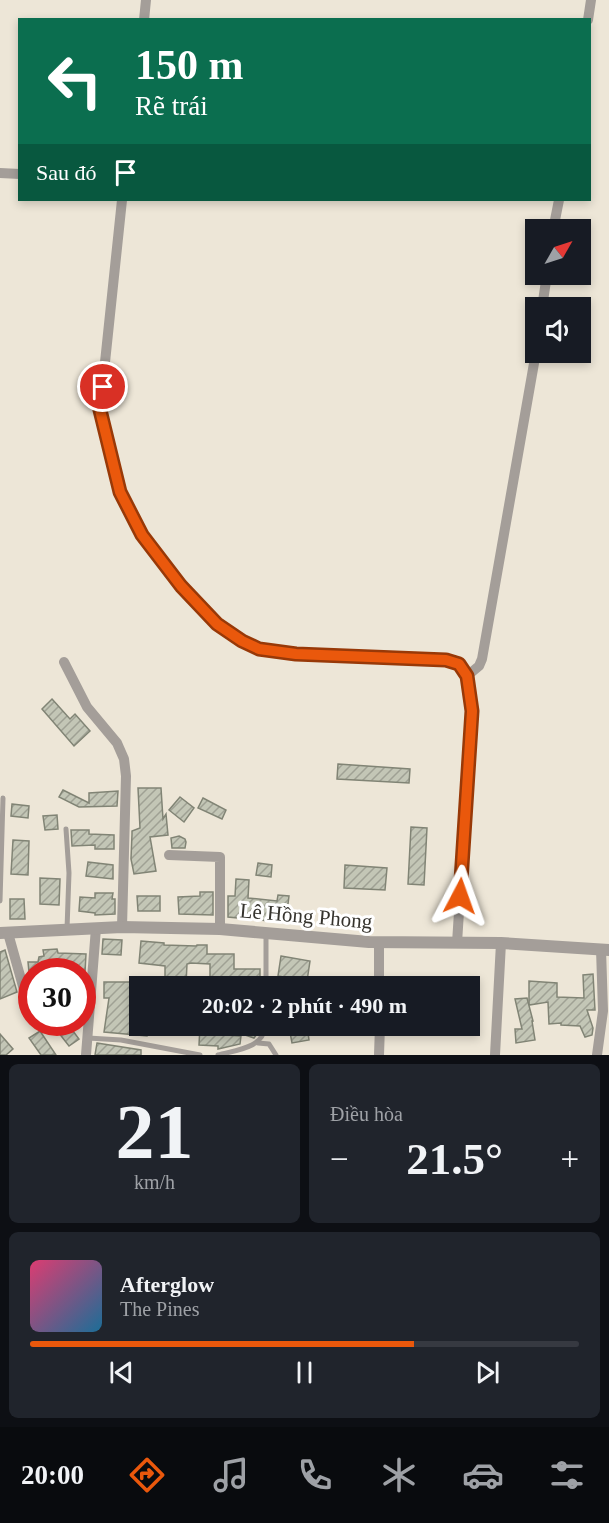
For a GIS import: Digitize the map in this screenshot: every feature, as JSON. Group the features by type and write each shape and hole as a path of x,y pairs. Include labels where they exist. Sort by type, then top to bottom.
{"street":[{"path":"144,18 146,0"},
{"path":"588,18 591,0"},
{"path":"0,173 18,174"},
{"path":"122,201 100,410 120,492 142,535 181,586 217,624 242,641 259,649 296,654 446,660 459,664 467,676 472,711 457,943"},
{"path":"555,219 558,201"},
{"path":"467,676 479,666 482,659 534,363"},
{"path":"64,662 87,707 117,743 124,759 126,776 122,927"},
{"path":"170,855 220,857 220,928"},
{"name":"Lê Hồng Phong","path":"4,933 122,927 220,928 380,942 501,943 605,950"},
{"path":"86,1055 96,928"},
{"path":"4,933 18,974"},
{"path":"379,976 380,942"},
{"path":"495,1055 501,943"},
{"path":"597,1055 603,1011 605,950"},
{"path":"379,1055 380,1036"}],"lane":[{"path":"0,901 3,798"},
{"path":"66,829 69,873 67,930"},
{"path":"266,932 266,976"},
{"path":"218,1055 258,1042 263,1036"},
{"path":"88,1038 121,1040 200,1055"},
{"path":"258,1042 269,1044 276,1055"}],"building":[{"path":"52,699 70,719 75,714 90,731 74,746 42,709"},
{"path":"338,764 410,769 409,783 337,779"},
{"path":"138,788 161,788 163,819 166,814 168,835 150,837 156,871 134,874 131,859 132,831 140,828"},
{"path":"63,790 89,803 89,793 118,791 117,806 79,807 59,797"},
{"path":"180,797 194,808 184,822 169,810"},
{"path":"203,798 226,810 222,819 198,808"},
{"path":"12,804 29,806 28,818 11,816"},
{"path":"57,815 58,829 45,830 43,816"},
{"path":"411,827 427,828 424,885 408,884"},
{"path":"71,830 89,830 89,834 114,835 114,849 95,849 95,845 72,846"},
{"path":"179,836 185,839 185,848 172,848 171,838"},
{"path":"13,840 29,841 28,875 11,874"},
{"path":"88,862 113,865 113,879 86,876"},
{"path":"258,863 272,865 271,877 256,875"},
{"path":"345,865 387,868 385,890 344,888"},
{"path":"40,878 60,879 59,905 40,904"},
{"path":"236,879 249,880 248,898 277,901 278,895 289,896 286,920 271,918 270,921 228,917 228,896 235,896"},
{"path":"200,892 213,892 213,915 179,914 178,897 200,896"},
{"path":"95,893 113,893 115,914 95,915 95,913 79,911 80,897 95,898"},
{"path":"137,896 160,896 160,911 138,911"},
{"path":"10,899 24,899 25,919 10,919"},
{"path":"103,939 122,940 121,955 102,954"},
{"path":"141,941 164,943 164,945 207,945 207,954 234,954 234,969 260,969 260,976 210,976 210,964 191,963 187,964 186,976 165,976 165,966 139,963"},
{"path":"57,949 58,953 86,954 86,958 39,958 44,956 43,950"},
{"path":"5,950 17,992 0,999 0,952"},
{"path":"281,956 310,961 308,976 278,976"},
{"path":"593,974 595,1010 587,1010 593,1028 592,1035 585,1037 580,1026 549,1024 548,1002 529,1005 529,981 557,983 557,997 584,998 583,975"},
{"path":"104,982 129,982 129,1034 104,1032 109,998 104,998"},
{"path":"527,998 535,1040 516,1043 515,1029 522,1029 515,999"},
{"path":"0,1034 13,1049 6,1055 0,1055"},
{"path":"43,1036 56,1055 41,1055 29,1038"},
{"path":"61,1036 77,1036 79,1039 69,1046"},
{"path":"199,1036 241,1036 240,1044 218,1049 218,1046 199,1045"},
{"path":"291,1036 308,1036 309,1040 292,1043"},
{"path":"97,1043 141,1050 141,1055 95,1055"}],"route":[{"path":"103,387 100,410 120,492 142,535 181,586 217,624 242,641 259,649 296,654 446,660 459,664 467,676 472,711 460,896"}]}
